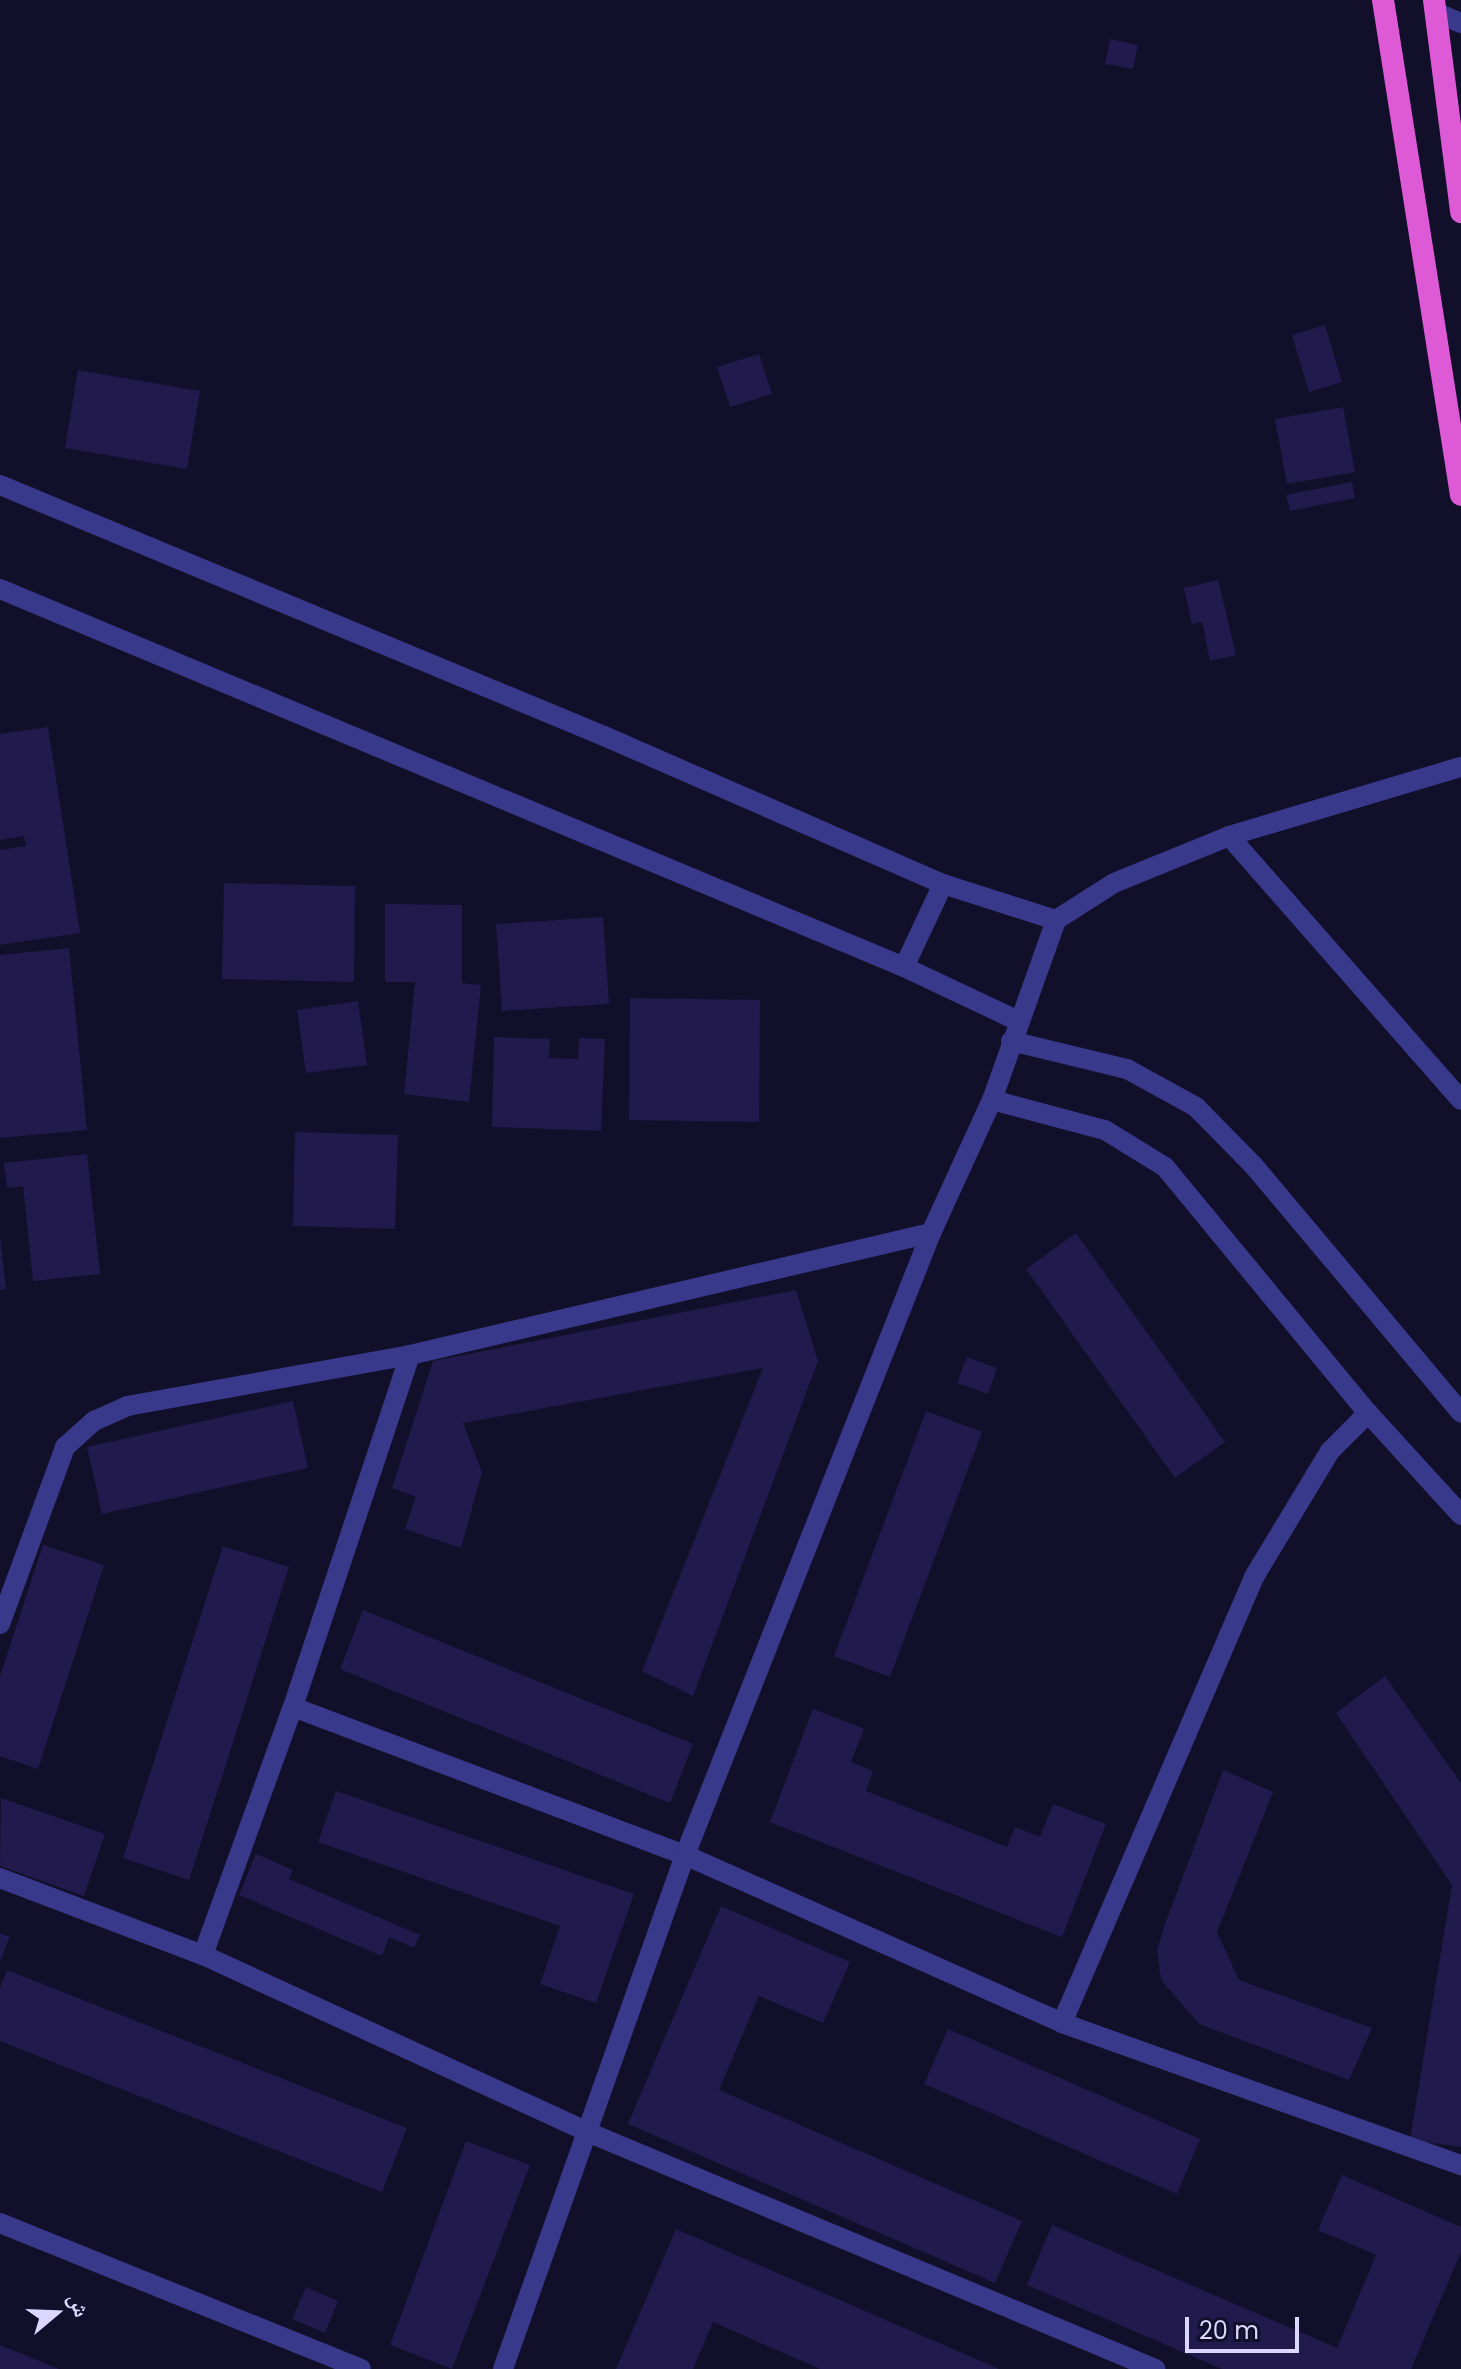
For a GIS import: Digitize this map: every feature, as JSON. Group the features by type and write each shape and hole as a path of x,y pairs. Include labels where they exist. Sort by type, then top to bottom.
{"highway":[{"path":"1383,0 1461,495"},
{"path":"1435,6 1461,212"}],"street":[{"path":"1435,6 1461,23"},
{"path":"0,485 604,736 943,884 1056,920"},
{"path":"0,589 904,967 1018,1021"},
{"path":"503,2369 685,1855 931,1233 992,1100 1056,920 1114,883 1229,836 1461,767"},
{"path":"1229,836 1461,1100"},
{"path":"904,967 943,884"},
{"path":"1011,1041 1127,1069 1196,1107 1254,1166 1461,1413"},
{"path":"992,1100 1105,1130 1165,1167 1368,1413 1461,1515"},
{"path":"0,1624 65,1447 94,1421 127,1406 410,1355 931,1233"},
{"path":"203,1955 293,1707 410,1355"},
{"path":"1062,2023 1254,1577 1322,1463 1368,1413"},
{"path":"293,1707 685,1855 1062,2023 1461,2165"},
{"path":"0,1878 203,1955 585,2131 1155,2369"},
{"path":"0,2223 361,2369"}],"building":[{"path":"1110,39 1138,45 1133,69 1105,64"},
{"path":"1325,325 1342,382 1309,392 1292,335"},
{"path":"759,354 772,394 730,407 717,367"},
{"path":"78,370 200,391 187,469 65,448"},
{"path":"1343,407 1355,472 1287,484 1275,419"},
{"path":"1352,482 1355,498 1290,511 1286,495"},
{"path":"1218,580 1236,655 1210,661 1202,622 1192,624 1184,588"},
{"path":"48,727 80,933 0,945 0,850 26,846 24,836 0,840 0,734"},
{"path":"224,883 355,886 354,982 222,979"},
{"path":"385,904 462,905 462,983 481,985 469,1102 404,1094 415,982 385,982"},
{"path":"603,917 609,1004 502,1011 496,924"},
{"path":"69,948 87,1130 0,1138 0,955"},
{"path":"630,998 760,1000 759,1122 629,1120"},
{"path":"358,1001 367,1065 306,1073 297,1010"},
{"path":"494,1037 550,1039 549,1058 578,1059 579,1038 605,1039 601,1131 492,1127"},
{"path":"295,1132 398,1135 395,1229 293,1226"},
{"path":"87,1154 100,1274 33,1281 23,1186 7,1188 4,1163"},
{"path":"1076,1233 1225,1442 1175,1478 1026,1269"},
{"path":"0,1236 6,1289 0,1290"},
{"path":"796,1290 818,1361 693,1696 642,1671 763,1368 463,1423 482,1472 461,1548 405,1529 416,1497 392,1488 433,1361"},
{"path":"967,1357 997,1368 988,1394 957,1383"},
{"path":"293,1401 308,1468 102,1514 87,1447"},
{"path":"926,1411 982,1432 890,1677 834,1656"},
{"path":"43,1545 104,1565 38,1769 0,1756 0,1676"},
{"path":"223,1546 289,1567 189,1880 123,1858"},
{"path":"363,1610 693,1744 670,1803 340,1669"},
{"path":"1385,1676 1461,1783 1461,2147 1410,2140 1452,1885 1336,1713"},
{"path":"813,1709 864,1729 851,1762 873,1771 866,1791 1007,1847 1015,1827 1040,1837 1053,1804 1106,1824 1062,1937 770,1822"},
{"path":"1223,1770 1273,1792 1217,1932 1239,1980 1372,2028 1349,2080 1199,2024 1161,1980 1157,1950"},
{"path":"336,1791 634,1894 596,2003 540,1984 560,1926 318,1842"},
{"path":"1,1798 105,1834 84,1896 0,1866"},
{"path":"256,1854 293,1870 289,1879 420,1935 414,1948 389,1937 382,1956 239,1895"},
{"path":"721,1906 850,1962 823,2023 759,1996 719,2090 1022,2221 995,2283 628,2124"},
{"path":"0,1933 10,1937 0,1961"},
{"path":"7,1970 407,2128 382,2192 0,2041 0,1988"},
{"path":"948,2029 1200,2139 1177,2194 924,2084"},
{"path":"466,2141 530,2165 452,2369 390,2345"},
{"path":"1342,2175 1461,2227 1461,2252 1411,2369 1222,2369 1027,2285 1052,2225 1337,2348 1376,2255 1318,2230"},
{"path":"676,2229 999,2369 820,2369 713,2322 693,2369 616,2369"},
{"path":"306,2287 338,2301 325,2333 292,2319"},
{"path":"0,2345 59,2369 0,2369"}]}
